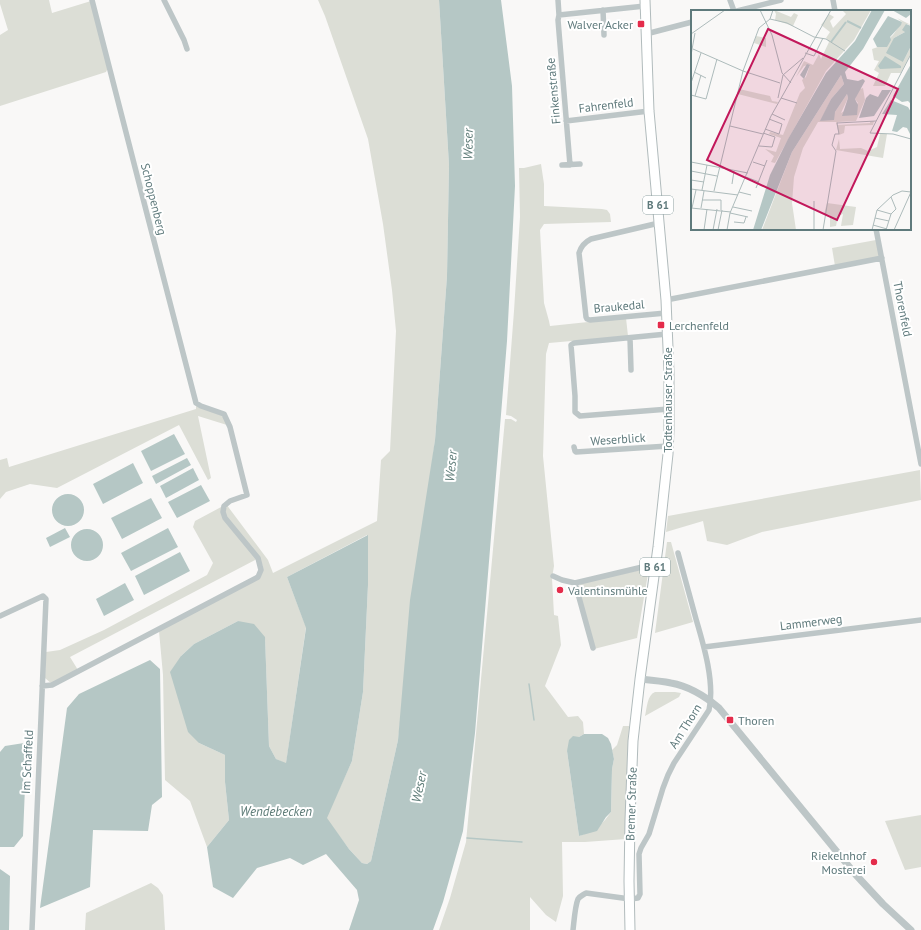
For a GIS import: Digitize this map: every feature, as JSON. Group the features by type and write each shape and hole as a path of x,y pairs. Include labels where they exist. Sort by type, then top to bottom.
{"main road":[{"name":"Todtenhauser Straße","path":"640,679 656,564 668,446 669,409 666,300 649,111 645,3"},
{"name":"Bremer Straße","path":"630,930 630,820 634,734 640,679"}],"street":[{"name":"Schoppenberg","path":"42,686 52,685 258,577 261,570 258,558 225,518 223,512 224,506 230,501 247,495 230,427 224,414 201,406 196,402 92,0"},
{"path":"164,0 187,49"},
{"name":"Finkenstraße","path":"558,0 558,20 570,165"},
{"path":"730,0 734,10"},
{"path":"741,10 781,0"},
{"path":"832,0 834,10"},
{"path":"559,15 645,3"},
{"path":"603,10 604,35"},
{"path":"646,34 691,22"},
{"name":"Fahrenfeld","path":"566,121 649,111"},
{"path":"562,165 580,164"},
{"name":"Braukedal","path":"659,223 591,239 585,242 580,248 579,253 587,319 590,320 666,313"},
{"name":"Thorenfeld","path":"876,230 921,464"},
{"path":"666,300 882,258"},
{"path":"667,334 574,343 571,345 575,412 580,416 669,409"},
{"path":"630,338 631,370"},
{"name":"Weserblick","path":"574,447 576,452 668,446"},
{"name":"Am Thorn","path":"630,899 638,898 640,894 639,854 649,834 663,788 674,763 709,710 711,701 711,687 704,647 678,553"},
{"path":"553,576 575,583 656,564"},
{"path":"575,583 593,648"},
{"name":"Im Schaffeld","path":"0,616 43,596 46,598 32,930"},
{"name":"Lammerweg","path":"704,647 921,620"},
{"path":"640,679 672,683 688,688 711,701 719,708 856,875 883,904 911,930"},
{"path":"573,930 576,905 578,899 582,895 586,893 630,899"}],"shaded area":[{"path":"0,0 49,0 52,13 91,1 108,68 106,72 0,106 0,35 8,30"},
{"path":"318,0 439,0 449,165 447,276 435,440 398,740 371,861 367,864 362,863 349,849 326,818 352,761 363,692 368,585 367,535 287,577 306,627 286,764 276,759 269,746 265,638 238,621 194,644 181,656 199,743 225,755 225,782 229,820 207,847 190,801 165,780 163,675 159,631 260,578 262,572 262,563 259,558 226,518 224,512 227,505 268,560 273,573 377,521 381,460 390,451 396,331 392,290 383,224 368,139"},
{"path":"541,164 544,184 544,206 607,210 610,214 611,222 544,224 540,230 544,303 550,326 626,318 628,336 549,343 546,354 543,456 554,566 552,578 554,615 558,616 561,645 545,686 568,717 578,716 583,722 584,734 579,737 567,751 579,836 600,825 611,812 612,769 614,759 612,750 617,745 623,726 629,726 626,839 562,842 563,896 556,922 546,915 530,897 530,930 439,930 466,842 505,419 511,419 516,422 517,420 506,415 520,217 519,168"},
{"path":"876,240 880,257 835,266 832,248"},
{"path":"196,406 223,415 227,425 198,416 211,478 208,480 179,425 57,488 30,484 6,492 0,499 0,460 7,458 9,467 196,409"},
{"path":"920,470 921,500 762,532 727,545 707,541 703,521 666,532 668,516"},
{"path":"223,506 222,513 257,559 70,657 78,670 52,684 45,678 46,652 60,650 104,630 207,575 213,563 193,527 195,521"},
{"path":"667,542 671,542 693,622 655,633"},
{"path":"649,568 637,638 594,649 578,588 581,583"},
{"path":"655,692 681,693 679,697 645,716 650,696"},
{"path":"921,815 921,867 905,870 885,821"},
{"path":"151,883 158,888 163,895 165,930 85,930 86,913"}],"water":[{"path":"439,0 501,0 512,86 515,186 507,341 475,733 463,831 443,902 433,930 349,930 359,900 357,890 326,854 303,865 290,858 257,868 233,898 213,887 207,847 229,820 225,782 225,755 199,743 188,732 170,672 181,656 194,644 238,621 254,624 265,637 269,746 276,759 286,763 306,628 287,577 368,535 368,585 363,692 352,761 327,818 349,849 362,863 367,864 371,861 398,740 410,600 435,440 447,276 449,165"},
{"path":"174,434 185,454 151,471 141,451"},
{"path":"187,458 191,465 156,484 152,476"},
{"path":"133,463 143,483 103,504 93,484"},
{"path":"193,468 199,480 166,498 160,486"},
{"path":"201,485 210,501 177,518 168,502"},
{"path":"68,494 74,495 81,501 84,510 83,516 77,523 68,526 62,525 55,519 52,510 53,504 59,497"},
{"path":"151,498 162,518 122,539 111,518"},
{"path":"65,528 70,537 50,547 46,538"},
{"path":"168,528 178,547 131,571 121,553"},
{"path":"87,529 93,530 100,536 103,545 102,551 96,558 87,561 81,560 74,554 71,545 72,539 78,532"},
{"path":"180,552 190,571 144,595 135,576"},
{"path":"125,583 134,600 104,616 96,599"},
{"path":"150,660 160,669 162,797 152,805 148,831 93,830 90,887 40,908 67,708 79,694"},
{"path":"584,734 602,734 608,738 611,744 614,759 612,769 611,812 597,831 579,836 567,751 569,740 573,736 579,737"},
{"path":"24,743 27,767 23,779 25,787 23,836 14,847 0,847 0,752 5,746"},
{"path":"0,869 10,876 9,930 0,930"}],"waterway":[{"path":"529,684 534,720"},
{"path":"467,838 522,842"}],"place":[{"name":"Walver Acker","path":"641,24"},
{"name":"Lerchenfeld","path":"661,325"},
{"name":"Valentinsmühle","path":"560,590"},
{"name":"Thoren","path":"730,720"},
{"name":"Riekelnhof Mosterei","path":"874,862"}],"water label":[{"name":"Weser","path":"468,144"},
{"name":"Weser","path":"451,466"},
{"name":"Weser","path":"419,787"},
{"name":"Wendebecken","path":"276,811"}]}
